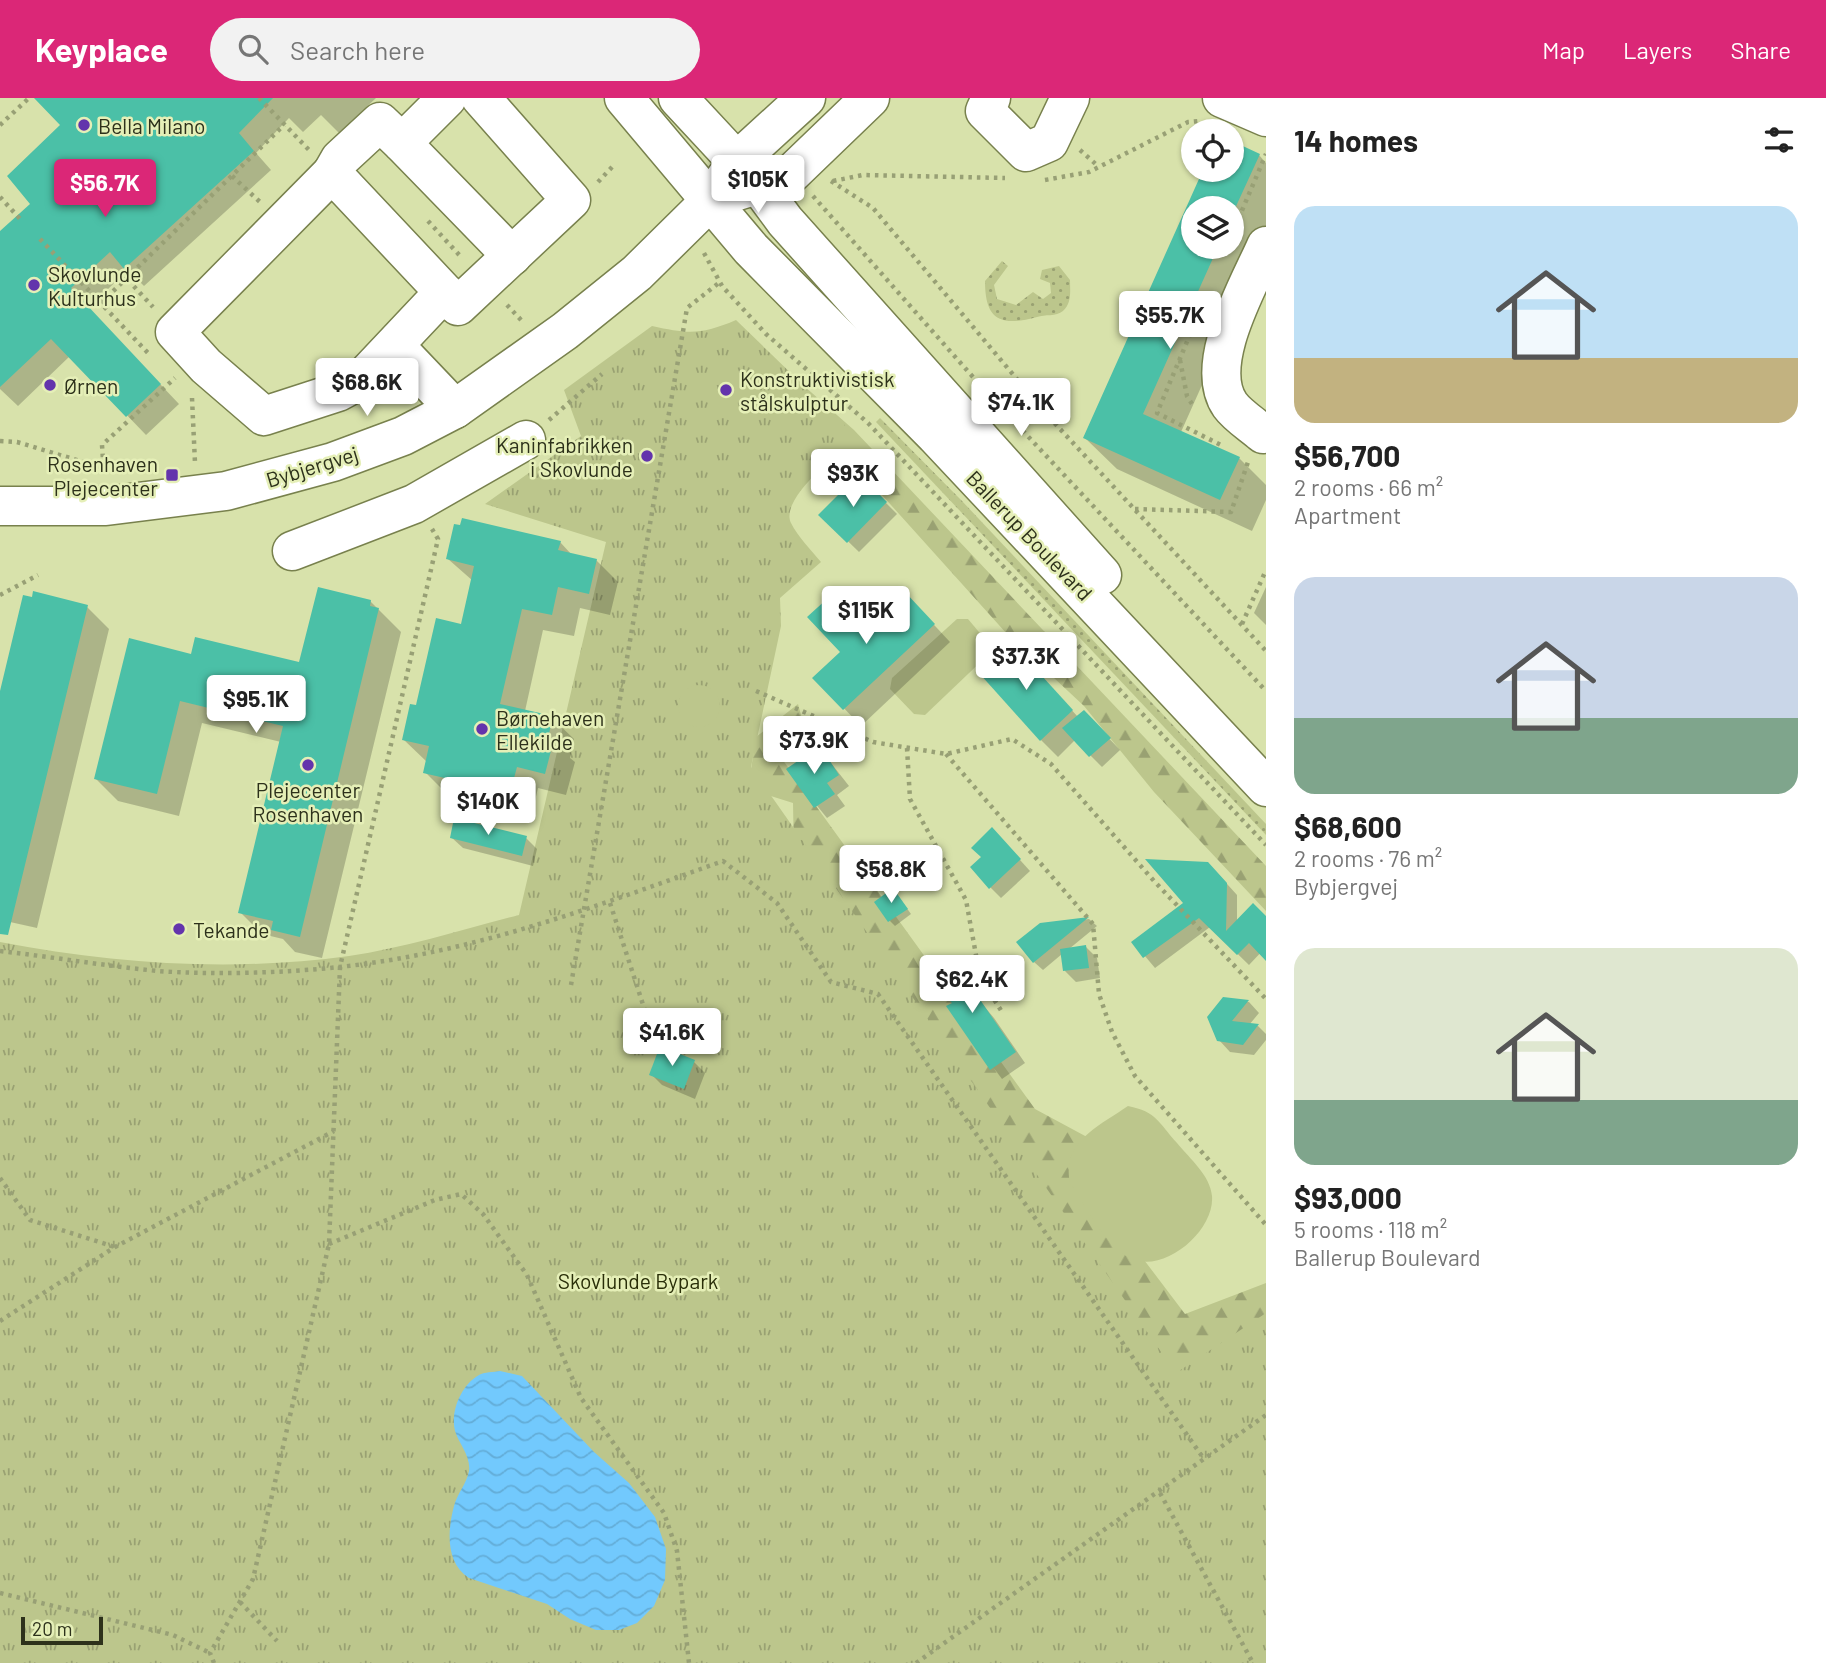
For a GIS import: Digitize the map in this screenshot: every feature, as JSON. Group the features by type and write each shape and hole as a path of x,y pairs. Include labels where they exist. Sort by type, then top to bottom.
{"street":[{"path":"402,143 447,98"},
{"path":"332,173 458,306 571,200 481,98"},
{"name":"Ballerup Boulevard","path":"624,98 662,140 699,212 751,249 936,436 1266,787"},
{"name":"Ballerup Boulevard","path":"678,98 761,173 785,221 1093,565 1266,750"},
{"path":"761,173 806,98"},
{"path":"761,173 870,98"},
{"path":"991,98 985,111 1026,152 1049,142 1070,98"},
{"path":"1222,98 1266,117"},
{"path":"444,292 362,379 338,392 264,416 190,373 176,332 332,173 340,159 380,122 512,256"},
{"name":"Bybjergvej","path":"0,506 106,506 226,491 333,462 403,436 455,409 545,345 637,273 699,212 761,173"},
{"path":"1260,445 1230,405 1222,376 1225,340 1266,246"},
{"path":"395,346 455,409"},
{"path":"292,551 414,504 526,440"}],"path":[{"path":"0,125 29,98"},
{"path":"259,98 332,173"},
{"path":"101,303 284,125"},
{"path":"1244,206 1266,154"},
{"path":"761,173 833,181 873,208 1048,416 1266,651"},
{"path":"761,173 989,395 1266,691"},
{"path":"0,197 21,220"},
{"path":"420,212 545,345"},
{"path":"699,212 720,282 766,334 868,422 1266,845"},
{"path":"40,239 155,360"},
{"path":"571,985 687,308 720,282"},
{"path":"164,369 190,373"},
{"path":"106,506 102,444 190,373"},
{"path":"190,373 196,495"},
{"path":"526,440 602,374"},
{"path":"0,441 17,442 103,468"},
{"path":"1135,509 1231,512 1249,459 1260,445"},
{"path":"210,1653 253,1580 329,1244 340,967 438,538 414,504"},
{"path":"1242,624 1266,569"},
{"path":"0,595 38,575"},
{"path":"756,691 873,742 946,754 1012,738 1051,764 1154,881 1266,999"},
{"path":"907,748 910,799 966,900 981,978 1002,1012"},
{"path":"946,754 1093,924 1099,994 1112,1032 1135,1076 1266,1225"},
{"path":"0,951 160,971 340,967 480,942 610,903 723,861 776,903 831,982 878,994 1204,1459"},
{"path":"610,903 649,1023"},
{"path":"0,1321 116,1247 334,1131"},
{"path":"0,1178 30,1220 116,1247"},
{"path":"329,1244 435,1200 461,1194 483,1214 527,1275 581,1398 664,1513 677,1550 689,1663"},
{"path":"916,1663 1160,1493 1266,1415"},
{"path":"1160,1493 1253,1663"},
{"path":"0,1593 173,1635 210,1653 214,1663"},
{"path":"240,1602 277,1641"}],"green space":[{"path":"1002,261 1008,266 994,285 997,299 1016,305 1033,292 1043,299 1051,293 1050,283 1040,279 1042,270 1059,266 1070,280 1070,297 1066,308 1057,314 1024,320 1004,320 997,317 988,304 985,281"},
{"name":"Skovlunde Bypark","path":"736,320 857,437 802,489 790,513 794,528 821,562 780,598 781,626 751,767 1176,1373 1266,1313 1266,1663 0,1663 0,942 130,960 261,964 370,953 519,915 606,542 485,504 581,436 564,390 652,326 694,332"},
{"path":"746,335 854,430 1266,866 1266,911 1154,792 1084,706 1007,634 846,455 737,358"},
{"path":"880,418 962,501 1266,824 1266,835 876,422"},
{"path":"957,619 968,619 989,644 989,654 925,715 914,714 890,689 892,678"},
{"path":"699,685 714,691 720,706 714,721 699,727 684,721 678,706 684,691"},
{"path":"798,704 804,726 777,752 1035,1109 1087,1137 1079,1174 1185,1314 1266,1283 1266,1436 1222,1449 794,857 793,803 748,789 756,737"},
{"path":"1128,1106 1145,1111 1161,1124 1208,1181 1212,1196 1211,1209 1196,1235 1171,1255 1143,1262 1130,1258 1112,1244 1070,1183 1071,1156 1077,1146 1095,1128"}],"water":[{"path":"500,1371 522,1376 594,1452 629,1483 655,1517 666,1549 665,1580 654,1606 637,1623 619,1630 596,1630 570,1619 547,1604 469,1578 456,1564 450,1546 450,1526 454,1506 468,1475 469,1466 467,1455 455,1431 454,1416 462,1392 473,1379 481,1374"}],"building":[{"path":"34,98 273,98 239,133 254,151 124,269 110,252 71,288 161,384 126,417 51,339 0,387 0,231 30,204 7,176 60,125"},
{"path":"1244,147 1260,154 1241,196 1191,196 1198,182 1244,182"},
{"path":"1181,219 1181,259 1213,259 1143,414 1240,457 1220,500 1083,438"},
{"path":"859,474 887,502 847,543 818,515"},
{"path":"462,518 561,541 558,550 597,559 589,594 558,587 552,615 522,609 500,704 553,716 548,738 554,739 545,774 517,767 510,793 423,773 429,746 402,740 410,704 416,705 436,618 461,624 474,566 446,559 454,524 460,525"},
{"name":"Plejecenter Rosenhaven","path":"318,587 371,600 370,606 379,608 300,937 271,930 273,921 238,913 283,726 180,701 157,794 94,779 129,638 191,654 195,637 299,662"},
{"path":"33,591 88,605 8,935 0,934 0,691 23,595 32,597"},
{"path":"905,592 935,624 843,710 812,678 840,652 807,617 828,598 862,634"},
{"path":"1012,643 1073,710 1040,741 979,673"},
{"path":"1084,710 1111,738 1089,757 1062,728"},
{"path":"820,746 839,775 827,783 835,794 814,808 786,769"},
{"path":"454,818 527,836 522,856 450,838"},
{"path":"992,827 1021,859 989,889 970,867 981,857 971,848"},
{"path":"1145,859 1208,862 1227,883 1226,931 1253,903 1266,916 1266,961 1249,943 1237,955 1199,918 1143,958 1131,942 1183,903"},
{"path":"893,888 908,909 888,922 874,902"},
{"path":"1089,917 1033,963 1016,942 1040,923"},
{"path":"1086,945 1089,968 1063,971 1060,949"},
{"path":"943,957 972,988 1016,1052 990,1070 946,1006 952,1003 925,971"},
{"path":"1223,997 1249,1000 1232,1021 1259,1024 1243,1045 1217,1041 1207,1017"},
{"path":"660,1046 695,1060 684,1089 649,1075"}],"place":[{"name":"Bella Milano","path":"84,125"},
{"name":"Skovlunde Kulturhus","path":"34,285"},
{"name":"Ørnen","path":"50,385"},
{"name":"Konstruktivistisk stålskulptur","path":"726,390"},
{"name":"Kaninfabrikken i Skovlunde","path":"647,456"},
{"name":"Rosenhaven Plejecenter","path":"172,475"},
{"name":"Børnehaven Ellekilde","path":"482,729"},
{"name":"Plejecenter Rosenhaven","path":"308,765"},
{"name":"Tekande","path":"179,929"}]}
